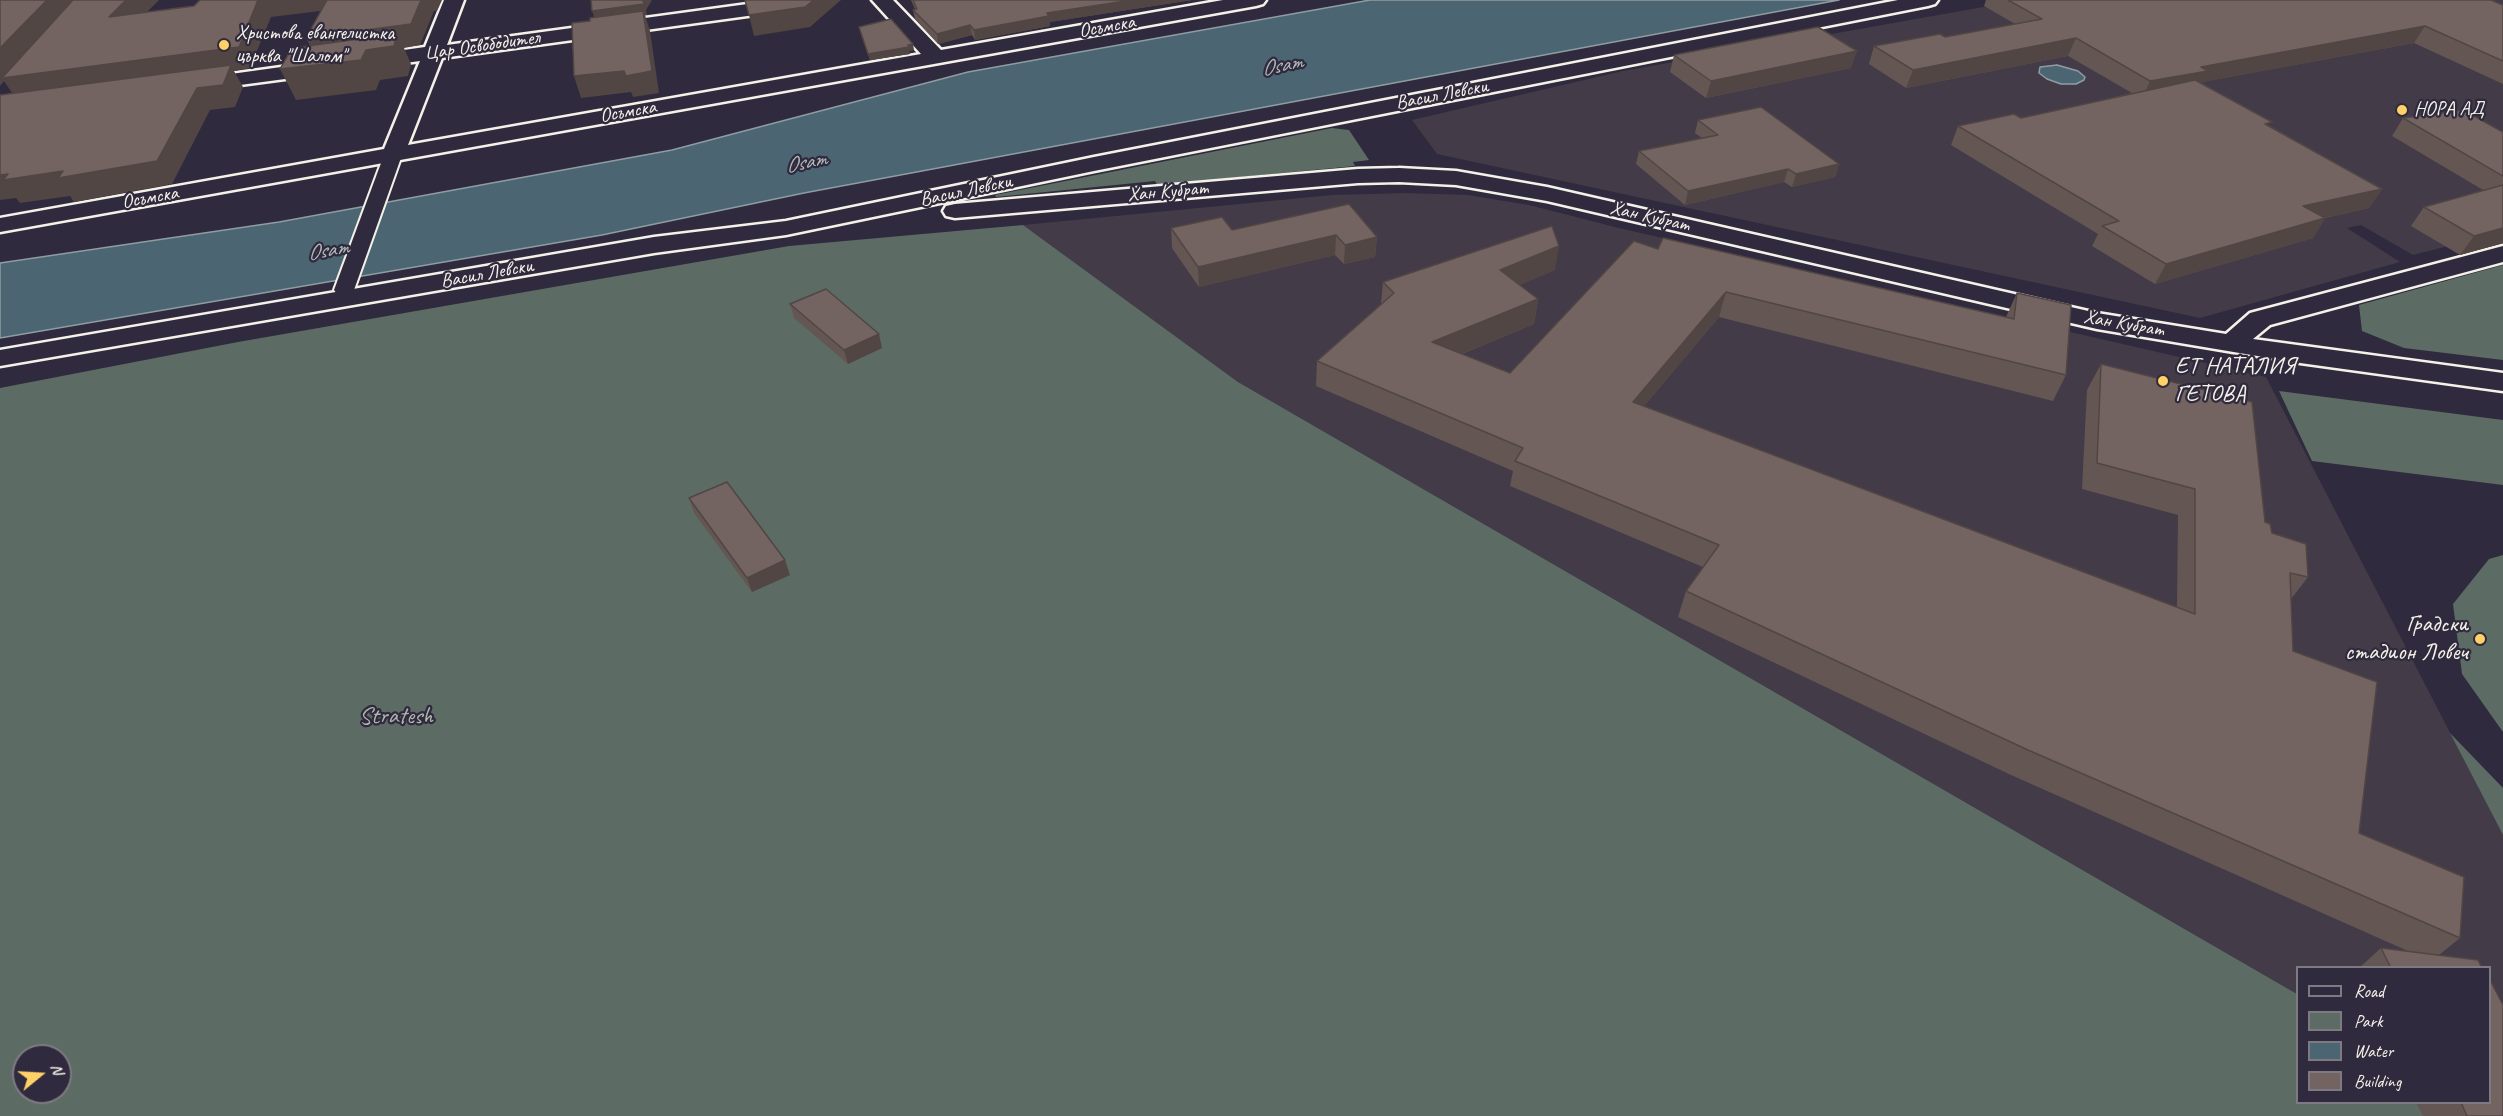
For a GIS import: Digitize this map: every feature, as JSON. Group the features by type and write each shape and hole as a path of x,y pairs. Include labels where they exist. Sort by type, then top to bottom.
{"street":[{"path":"344,290 392,157 454,0"},
{"name":"Цар Освободител","path":"170,89 820,0"},
{"path":"882,0 936,57"},
{"name":"Осъмска","path":"0,225 392,157 1256,0"},
{"name":"Васил Левски","path":"0,358 654,245 786,228 1094,164 1928,0"},
{"name":"Хан Кубрат","path":"786,228 1358,176 1399,175 1456,178 1547,194 2097,321 2503,382"},
{"path":"2232,343 2260,319 2503,254"}],"shaded area":[{"path":"2023,0 2503,0 2503,232 2413,255 2361,225 2347,228 2400,262 2200,318 1437,154 1412,120 1623,71"},
{"path":"1407,193 1468,195 1529,205 1619,228 2266,377 2503,835 2503,1116 2491,1103 2491,966 2296,966 2296,993 1238,382 1023,225 1332,195"}],"green space":[{"path":"1332,128 1349,130 1369,160 1353,162 1355,166 1157,185 1155,181 996,197 995,195"},
{"name":"Stratesh","path":"1023,225 1238,382 2296,993 2296,1104 2418,1104 2424,1116 0,1116 0,388 238,342 789,246"},
{"path":"2503,265 2503,360 2404,348 2362,331 2359,305"},
{"path":"2279,391 2503,420 2503,485 2312,461"},
{"name":"Градски стадион Ловеч","path":"2503,555 2503,732 2462,674 2453,604 2489,559"},
{"path":"2450,733 2503,788 2503,835"}],"water":[{"name":"Osam","path":"1370,0 1839,0 804,193 602,235 0,338 0,263 279,222 672,150 968,72"},
{"path":"2057,65 2078,71 2085,77 2084,80 2076,84 2061,84 2039,73 2040,67"}],"building":[{"path":"0,0 47,0 0,48"},
{"path":"73,0 126,0 109,17 194,6 200,0 258,0 239,47 2,78"},
{"path":"327,0 421,0 411,24 306,38"},
{"path":"591,0 643,0 644,4 592,11"},
{"path":"745,0 814,0 805,7 749,15"},
{"path":"913,0 1132,0 1047,13 1049,16 974,30 970,25 937,34 913,10 917,9"},
{"path":"2008,0 2491,0 2503,5 2503,61 2425,26 2201,67 2208,71 2150,81 2076,38 1913,70 1874,46 1940,34 1945,37 2042,19"},
{"path":"643,11 652,71 626,76 624,71 574,76 572,23 590,21 590,18"},
{"path":"891,19 913,44 908,45 909,47 868,54 859,27"},
{"path":"1818,27 1857,51 1711,81 1674,55"},
{"path":"397,34 394,46 366,50 361,60 280,69 292,48"},
{"path":"231,65 223,85 197,88 157,161 58,178 63,171 3,180 8,174 0,175 0,95"},
{"path":"2195,80 2272,122 2265,124 2382,189 2303,206 2325,218 2166,264 2102,226 2119,221 1958,126 2014,114 2021,118"},
{"path":"1761,107 1839,164 1796,174 1788,169 1688,191 1639,151 1718,135 1698,120"},
{"path":"2463,110 2503,132 2503,176 2403,118"},
{"path":"2503,185 2503,228 2474,236 2424,207"},
{"path":"1349,204 1377,237 1345,245 1336,235 1198,267 1171,228 1222,217 1232,230"},
{"path":"1552,226 1559,246 1500,270 1538,299 1432,342 1510,373 1634,241 1658,249 1663,238 2014,319 2017,293 2071,305 2066,375 1726,292 1633,402 2195,614 2195,489 2097,463 2101,364 2252,402 2265,522 2270,524 2272,533 2306,544 2308,577 2290,573 2293,651 2377,682 2359,833 2464,877 2460,938 2028,750 1686,591 1719,545 1515,461 1523,448 1317,361 1394,293 1383,282"},
{"path":"826,289 879,334 844,350 790,304"},
{"path":"727,482 785,560 747,578 689,498"},
{"path":"2381,948 2478,960 2481,966 2390,966"},
{"path":"2491,982 2503,1005 2503,1116 2467,1116 2462,1104 2491,1104"}],"place":[{"name":"Христова евангелистка църква \"Шалом\"","path":"224,45"},
{"name":"НОРА АД","path":"2402,110"},
{"name":"ЕТ НАТАЛИЯ ГЕТОВА","path":"2163,381"},
{"name":"Градски стадион Ловеч","path":"2480,639"}]}
